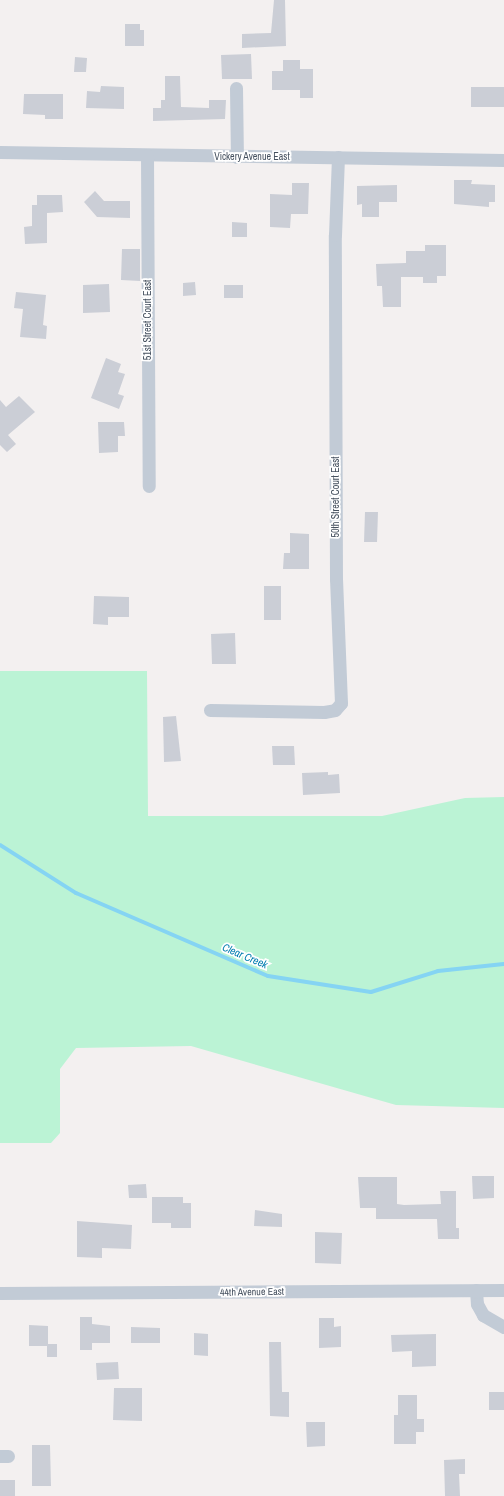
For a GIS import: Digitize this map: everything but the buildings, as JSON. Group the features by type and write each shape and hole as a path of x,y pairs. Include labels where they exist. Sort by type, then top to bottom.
{"street":[{"path":"236,88 237,157"},
{"name":"Vickery Avenue East","path":"0,152 237,157 504,160"},
{"name":"51st Street Court East","path":"147,155 149,486"},
{"name":"50th Street Court East","path":"210,710 329,712 337,709 341,703 336,563 335,235 338,157"},
{"path":"476,1290 477,1304 483,1315 504,1327"},
{"name":"44th Avenue East","path":"0,1293 504,1290"}],"green space":[{"path":"0,671 147,671 148,816 382,816 465,798 504,797 504,1108 396,1105 191,1046 76,1048 60,1069 60,1133 51,1143 0,1143"}],"waterway":[{"name":"Clear Creek","path":"0,845 76,893 268,976 371,992 438,971 504,964"}]}
